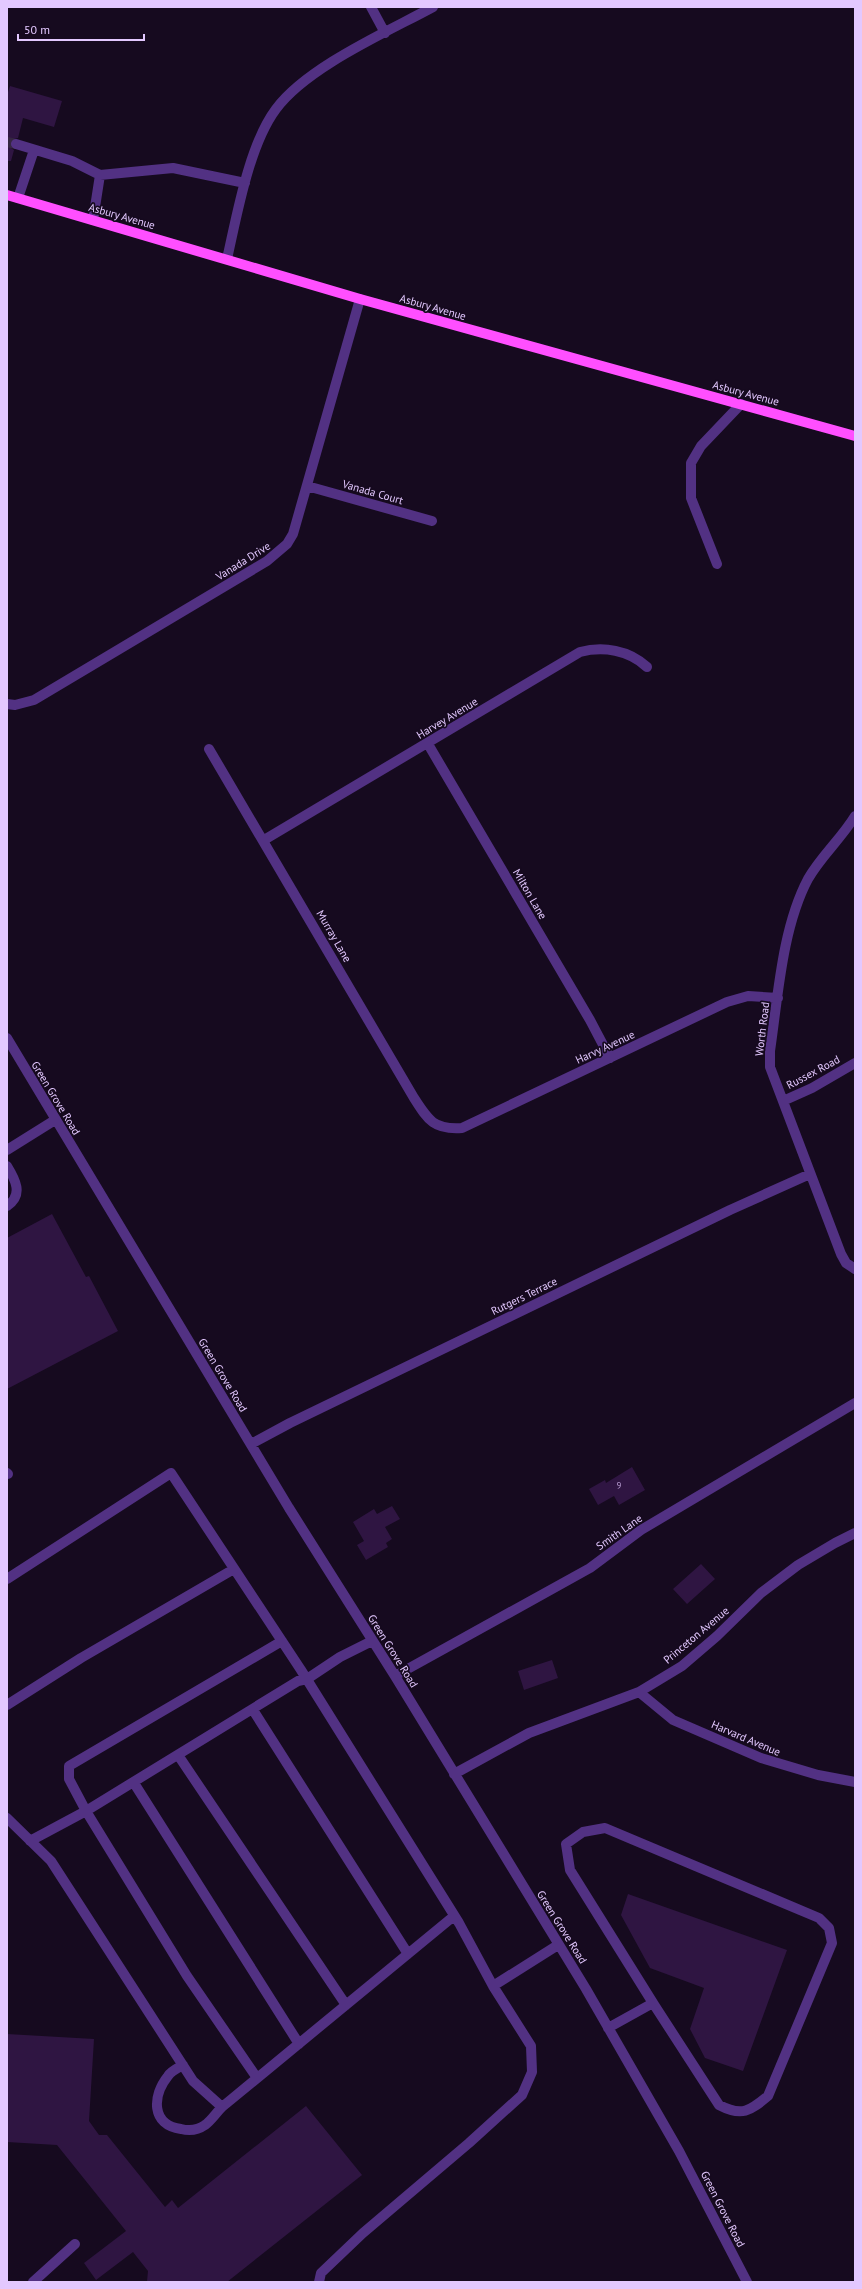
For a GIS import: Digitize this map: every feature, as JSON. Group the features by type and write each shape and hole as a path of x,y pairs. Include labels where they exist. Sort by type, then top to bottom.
{"main road":[{"name":"Asbury Avenue","path":"7,195 360,299 855,436"}],"street":[{"path":"371,7 385,33"},
{"path":"227,259 245,184 268,122 283,100 332,62 433,7"},
{"path":"16,144 72,161 100,175 173,168 245,184"},
{"path":"18,198 34,150"},
{"path":"93,220 100,175"},
{"name":"Vanada Drive","path":"7,704 15,705 34,700 272,558 287,544 293,534 360,299"},
{"path":"717,564 691,498 691,463 701,446 741,404"},
{"name":"Vanada Court","path":"307,486 432,520"},
{"name":"Harvey Avenue","path":"264,840 428,744 580,652 592,648 617,650 628,655 646,667"},
{"name":"Milton Lane","path":"428,744 590,1020 610,1058"},
{"name":"Murray Lane","path":"209,749 264,840 414,1098 434,1124 444,1128"},
{"name":"Worth Road","path":"855,816 818,863 808,881 790,933 770,1051 770,1067 841,1254 846,1263 855,1269"},
{"name":"Harvy Avenue","path":"444,1128 462,1128 727,1002 748,996 778,998"},
{"name":"Green Grove Road","path":"7,1038 251,1444 395,1676 608,2028 679,2151 747,2282"},
{"name":"Russex Road","path":"783,1101 812,1088 855,1063"},
{"path":"7,1150 55,1120"},
{"path":"7,1166 18,1187 16,1196 7,1206"},
{"name":"Rutgers Terrace","path":"251,1444 290,1423 673,1237 810,1174"},
{"name":"Smith Lane","path":"395,1676 590,1568 641,1530 855,1403"},
{"path":"7,1579 171,1473 307,1679 454,1916 493,1986 531,2046 532,2072 522,2096 469,2143 362,2233 321,2273 319,2282"},
{"name":"Princeton Avenue","path":"454,1774 529,1733 639,1692 682,1666 761,1593 798,1566 835,1543 855,1533"},
{"path":"7,1705 81,1658 234,1569"},
{"path":"257,2078 188,1976 86,1812 69,1779 69,1766 282,1641"},
{"path":"30,1841 86,1812 298,1681 307,1679 340,1657 372,1641"},
{"name":"Harvard Avenue","path":"639,1692 673,1720 761,1758 818,1775 855,1782"},
{"path":"253,1710 408,1954"},
{"path":"178,1755 346,2005"},
{"path":"134,1783 299,2044"},
{"path":"7,1818 51,1861 193,2081 222,2107"},
{"path":"605,1828 819,1918 829,1928 832,1943 768,2096 751,2110 730,2110 719,2105 653,2003 570,1870 566,1844 583,1832 605,1828"},
{"path":"183,2065 169,2074 159,2090 157,2106 161,2120 170,2128 191,2131 205,2125 222,2107 454,1916"},
{"path":"493,1986 558,1945"},
{"path":"608,2028 653,2003"},
{"path":"33,2282 75,2244"}],"building":[{"path":"10,86 62,101 54,127 23,118 18,138 12,139 10,142 11,148 14,150 11,161 7,161 7,95"},
{"path":"52,1214 86,1277 89,1276 118,1331 7,1389 7,1238"},
{"path":"632,1467 645,1490 619,1505 614,1496 598,1505 589,1489 605,1480 606,1483"},
{"path":"392,1506 400,1519 385,1527 392,1539 386,1543 388,1547 366,1560 357,1545 364,1541 353,1522 374,1509 377,1514"},
{"path":"701,1564 715,1579 687,1604 673,1589"},
{"path":"552,1660 558,1678 524,1690 518,1671"},
{"path":"628,1894 787,1950 743,2071 705,2058 690,2029 704,1988 650,1968 621,1915"},
{"path":"7,2034 94,2039 89,2121 99,2135 107,2135 165,2207 172,2200 178,2208 306,2106 362,2175 227,2282 147,2282 148,2271 133,2252 96,2280 84,2263 126,2231 57,2145 7,2142"}],"tunnel":[{"path":"7,142 16,144"}]}
